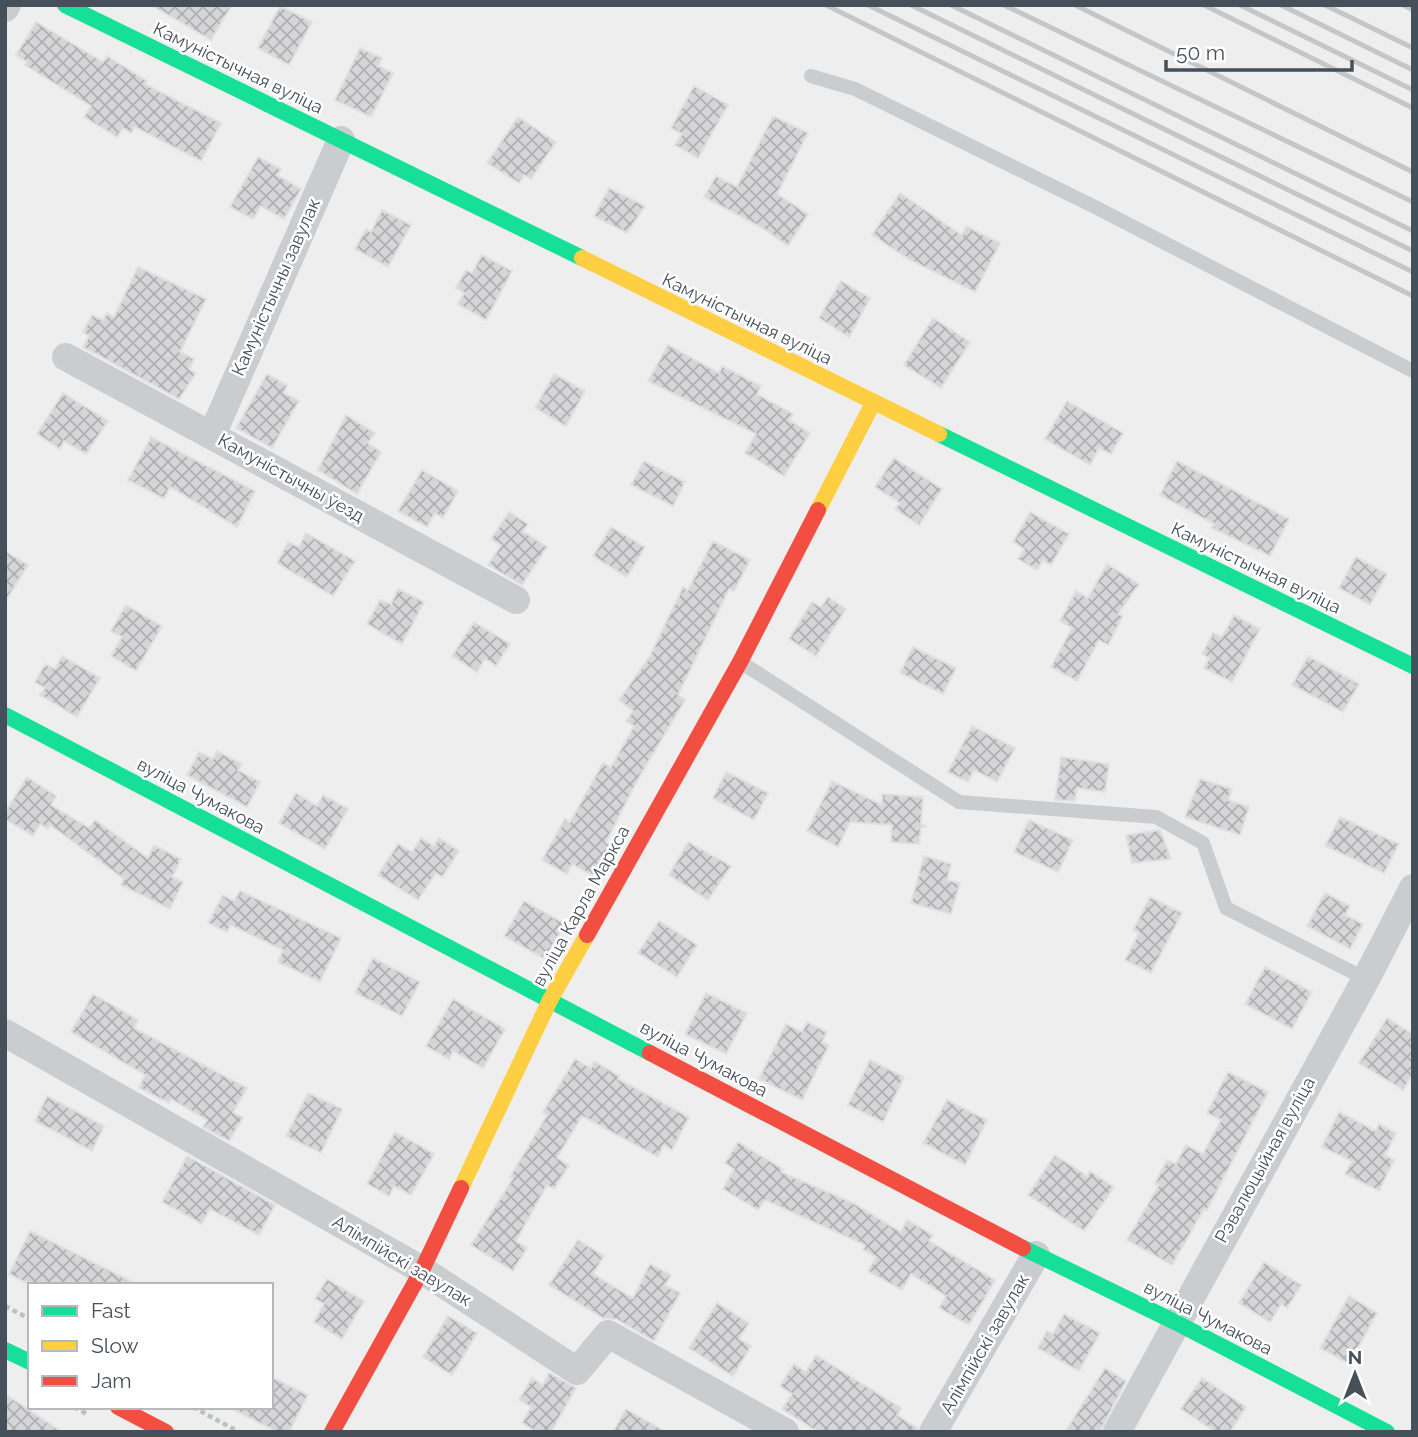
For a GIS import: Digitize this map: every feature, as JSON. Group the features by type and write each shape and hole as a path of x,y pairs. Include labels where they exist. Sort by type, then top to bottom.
{"street":[{"name":"Камуністычная вуліца","path":"65,5 1413,666"},
{"name":"Камуністычны завулак","path":"212,435 341,140"},
{"name":"Камуністычны ўезд","path":"66,357 516,600"},
{"name":"вуліца Карла Маркса","path":"332,1432 422,1270 550,1000 740,662 873,403"},
{"name":"вуліца Чумакова","path":"5,715 1036,1255 1175,1322 1387,1432"},
{"name":"Рэвалюцыйная вуліца","path":"1117,1432 1175,1322 1366,979 1413,888"},
{"name":"Алімпійскі завулак","path":"5,1033 422,1270 578,1371 608,1334 785,1432"},
{"name":"Алімпійскі завулак","path":"933,1432 1036,1255"},
{"path":"5,1350 28,1361"},
{"path":"122,1409 166,1432"}],"lane":[{"path":"811,76 867,95 1095,207 1413,371"},
{"path":"740,662 959,802 1156,817 1203,843 1226,908 1366,979"}],"path":[{"path":"5,1306 28,1318"},
{"path":"197,1409 239,1432"}],"building":[{"path":"151,5 232,5 211,40"},
{"path":"280,6 312,22 289,65 258,48"},
{"path":"36,22 103,62 107,56 147,81 145,84 221,123 201,161 135,127 131,133 123,128 117,137 84,117 91,106 25,65 27,62 16,55"},
{"path":"360,48 382,58 378,66 393,73 371,117 335,100"},
{"path":"694,86 728,105 698,158 675,145 682,134 671,128"},
{"path":"773,116 808,133 777,194 808,214 788,246 764,229 704,197 716,176 737,187"},
{"path":"518,117 556,142 531,179 524,175 519,183 487,163"},
{"path":"258,157 281,169 277,175 301,189 284,219 261,206 253,219 230,207"},
{"path":"609,188 645,206 627,233 594,216"},
{"path":"900,193 962,235 966,226 1000,243 975,292 910,260 872,235"},
{"path":"382,210 411,225 388,267 355,249 366,229 371,232"},
{"path":"482,255 512,271 486,320 458,304 464,293 456,288 466,270 472,273"},
{"path":"138,267 206,299 180,352 194,359 189,369 196,373 179,399 83,347 89,336 83,332 92,315 103,320 107,313 114,317"},
{"path":"841,281 870,298 849,337 819,318"},
{"path":"933,318 970,342 941,388 904,365"},
{"path":"668,345 719,373 722,366 761,386 757,394 793,414 789,420 810,433 784,476 745,453 756,434 648,381"},
{"path":"267,374 287,385 284,393 299,401 272,448 236,428"},
{"path":"554,374 585,391 566,426 535,408"},
{"path":"63,393 108,421 86,454 64,441 60,449 37,434"},
{"path":"1067,401 1123,433 1111,454 1099,448 1090,465 1045,439"},
{"path":"346,415 375,433 368,443 381,452 357,494 318,470"},
{"path":"151,437 255,491 237,527 170,487 164,499 128,480"},
{"path":"894,458 942,489 919,525 895,509 900,503 875,487"},
{"path":"644,461 685,482 673,506 631,485"},
{"path":"1177,461 1289,519 1270,556 1212,528 1214,524 1160,495"},
{"path":"422,470 458,491 443,518 435,513 427,527 398,511"},
{"path":"509,512 528,524 523,531 547,547 522,585 488,565 501,545 491,539"},
{"path":"1030,512 1069,534 1051,565 1043,560 1037,570 1018,559 1024,549 1013,542"},
{"path":"611,527 645,547 627,577 593,556"},
{"path":"306,533 355,561 333,596 277,563 288,542 299,547"},
{"path":"713,541 750,560 734,591 729,589 678,695 685,700 637,781 606,842 611,845 593,876 572,864 567,874 542,860 565,819 570,822 603,763 611,767 634,726 626,721 633,711 619,700 650,656 683,587 688,590"},
{"path":"5,551 28,565 5,602"},
{"path":"1356,557 1387,574 1370,605 1339,588"},
{"path":"1107,564 1139,584 1118,614 1123,616 1108,645 1099,640 1077,681 1051,667 1072,628 1060,621 1076,591 1088,598"},
{"path":"398,589 424,602 402,644 367,624 380,600 391,604"},
{"path":"828,597 846,609 816,656 789,639 812,602 821,607"},
{"path":"126,605 162,626 136,671 111,656 122,637 111,631"},
{"path":"1234,615 1260,629 1232,682 1204,668 1209,658 1202,654 1213,633 1222,637"},
{"path":"474,622 510,644 496,666 485,659 477,672 452,656"},
{"path":"913,647 956,668 943,694 900,673"},
{"path":"62,656 100,678 77,717 40,695 45,688 35,682 45,664 55,669"},
{"path":"1308,656 1359,684 1343,712 1292,685"},
{"path":"972,726 1015,748 997,782 974,770 968,782 948,772"},
{"path":"217,751 242,764 238,770 260,782 247,807 187,775 199,752 213,759"},
{"path":"1061,757 1109,764 1105,792 1077,788 1075,801 1055,800"},
{"path":"726,772 768,793 754,820 713,798"},
{"path":"27,777 56,796 51,805 89,828 95,820 148,858 154,845 181,859 172,877 183,882 170,909 121,885 124,879 50,825 48,829 40,824 33,836 5,819 5,813"},
{"path":"1200,779 1232,789 1228,800 1249,807 1240,835 1185,817"},
{"path":"832,781 882,805 882,794 923,797 921,824 927,827 921,827 919,844 891,842 892,825 850,822 838,847 807,831"},
{"path":"296,793 317,806 323,795 348,809 325,849 279,823"},
{"path":"1340,817 1399,844 1384,873 1325,846"},
{"path":"1029,820 1073,840 1058,872 1014,852"},
{"path":"1160,830 1171,859 1132,863 1126,835"},
{"path":"421,838 434,846 439,838 459,851 442,877 436,873 418,900 378,875 398,844 412,852"},
{"path":"688,842 731,866 708,900 669,875"},
{"path":"924,856 951,864 947,880 960,883 951,914 911,903"},
{"path":"240,891 341,938 320,982 278,962 283,950 231,925 227,932 208,923 223,895 234,901"},
{"path":"1325,893 1350,906 1345,915 1363,924 1350,949 1307,926"},
{"path":"1150,897 1182,913 1151,973 1125,960 1139,933 1133,930"},
{"path":"524,901 565,924 545,959 504,936"},
{"path":"659,921 697,945 677,977 638,953"},
{"path":"373,958 420,982 402,1016 355,993"},
{"path":"1265,967 1312,992 1292,1029 1245,1004"},
{"path":"706,993 747,1013 726,1054 685,1034"},
{"path":"93,994 138,1020 134,1028 247,1088 233,1112 243,1118 229,1141 203,1127 207,1120 171,1099 169,1103 139,1088 145,1075 71,1032"},
{"path":"453,999 505,1029 483,1068 453,1051 449,1059 426,1046"},
{"path":"1387,1018 1413,1034 1413,1074 1403,1090 1359,1063"},
{"path":"807,1022 827,1032 822,1042 829,1045 802,1100 759,1079 786,1024 802,1032"},
{"path":"575,1059 591,1068 594,1061 619,1076 618,1079 689,1117 672,1150 664,1145 658,1157 582,1116 557,1158 569,1165 554,1189 547,1185 516,1241 527,1248 513,1271 471,1245 513,1178 510,1177 547,1115 543,1112"},
{"path":"870,1060 904,1077 883,1122 848,1105"},
{"path":"1228,1072 1268,1092 1207,1210 1204,1209 1172,1265 1127,1240 1159,1185 1155,1183 1167,1160 1176,1164 1186,1145 1203,1154 1221,1120 1207,1113"},
{"path":"308,1093 342,1109 321,1153 286,1136"},
{"path":"47,1096 104,1126 92,1151 35,1121"},
{"path":"947,1100 987,1120 965,1165 923,1143"},
{"path":"1339,1112 1376,1131 1379,1124 1396,1133 1385,1155 1394,1160 1379,1191 1345,1174 1352,1161 1322,1147"},
{"path":"395,1132 434,1154 411,1195 394,1186 389,1196 367,1184"},
{"path":"738,1142 783,1169 781,1172 853,1203 901,1232 907,1220 933,1235 929,1241 995,1280 969,1325 939,1308 946,1296 911,1274 902,1290 868,1271 876,1257 863,1250 865,1245 765,1200 758,1210 723,1189 734,1169 725,1163"},
{"path":"1055,1155 1087,1176 1090,1171 1114,1187 1084,1231 1028,1195"},
{"path":"187,1156 275,1205 259,1235 210,1209 202,1224 162,1202"},
{"path":"30,1231 135,1283 28,1284 9,1274"},
{"path":"578,1240 604,1256 593,1274 633,1298 650,1264 671,1275 665,1285 680,1293 654,1341 616,1319 603,1318 549,1285"},
{"path":"1264,1262 1301,1285 1287,1308 1281,1304 1270,1322 1239,1303"},
{"path":"327,1279 364,1301 342,1339 314,1322 324,1304 315,1299"},
{"path":"1349,1296 1377,1313 1349,1364 1320,1348"},
{"path":"717,1303 749,1323 739,1339 751,1346 733,1376 689,1348"},
{"path":"1064,1314 1100,1333 1079,1371 1038,1348 1047,1331 1053,1334"},
{"path":"448,1316 477,1333 452,1375 423,1357"},
{"path":"816,1355 901,1408 897,1415 917,1428 916,1432 818,1432 782,1409 792,1394 780,1386 794,1364 806,1372"},
{"path":"1105,1368 1126,1381 1100,1432 1065,1432"},
{"path":"549,1373 576,1388 551,1432 537,1432 522,1423 531,1407 519,1400 532,1378 543,1385"},
{"path":"273,1378 308,1395 289,1432 277,1432 233,1409 273,1409"},
{"path":"1202,1378 1246,1407 1230,1432 1216,1432 1181,1409"},
{"path":"5,1394 62,1432 5,1432"},
{"path":"626,1409 666,1432 613,1432"}],"railway":[{"path":"826,5 1413,296"},
{"path":"868,5 1413,272"},
{"path":"911,5 1413,251"},
{"path":"951,5 1413,231"},
{"path":"1004,5 1413,202"},
{"path":"1075,5 1413,172"},
{"path":"1204,5 1413,108"},
{"path":"1240,5 1413,90"},
{"path":"1281,5 1413,70"},
{"path":"1325,5 1413,48"},
{"path":"1403,5 1413,10"}],"traffic: fast":[{"path":"65,5 582,258"},
{"path":"939,434 1413,666"},
{"path":"5,715 650,1053"},
{"path":"1023,1248 1175,1322 1387,1432"},
{"path":"5,1350 28,1361"}],"traffic: slow":[{"path":"582,258 939,434"},
{"path":"818,510 873,403"},
{"path":"461,1188 550,1000 587,935"}],"traffic: jam":[{"path":"587,935 740,662 818,510"},
{"path":"650,1053 1023,1248"},
{"path":"332,1432 422,1270 461,1188"},
{"path":"122,1409 166,1432"}]}
